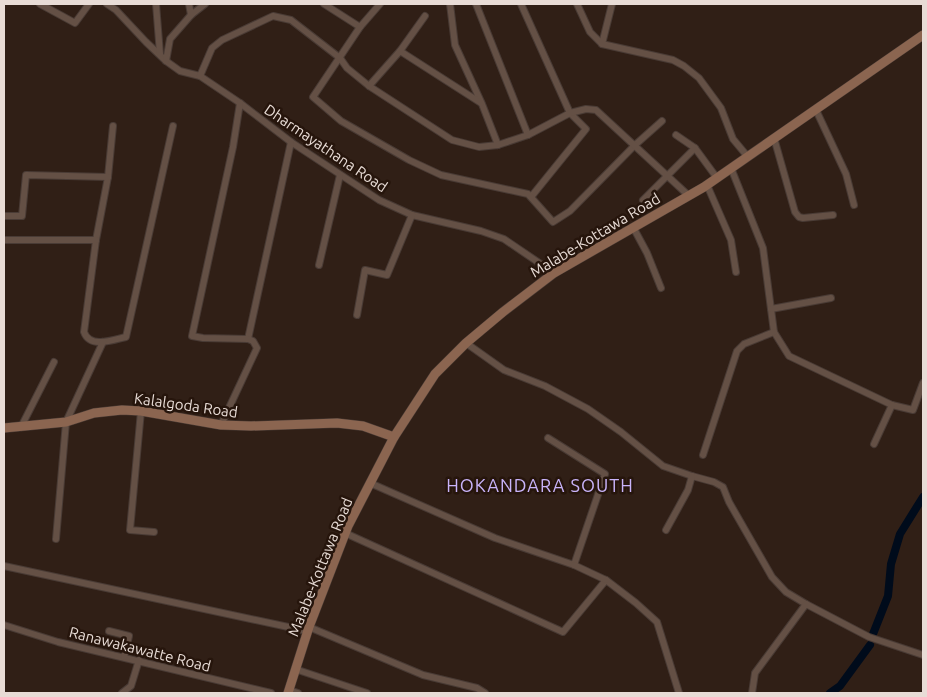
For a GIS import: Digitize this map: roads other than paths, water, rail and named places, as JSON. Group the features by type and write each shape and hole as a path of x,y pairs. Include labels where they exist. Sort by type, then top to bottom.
{"main road":[{"name":"Malabe-Kottawa Road","path":"289,692 308,629 345,533 394,437 435,374 466,343 554,273 707,185 923,35"},
{"name":"Kalalgoda Road","path":"4,428 66,422 94,413 122,410 221,425 251,426 338,423 363,426 394,437"}],"street":[{"path":"40,4 76,23 89,4"},
{"name":"Dharmayathana Road","path":"107,4 116,10 166,61 180,71 200,76 292,142 378,200 412,215 481,231 504,239 554,273"},
{"path":"156,4 160,54"},
{"path":"189,4 191,15"},
{"path":"166,61 170,39 191,15 205,4"},
{"path":"324,4 360,27"},
{"path":"380,4 360,27 313,97 341,121 409,160 442,175 528,194 553,222 570,211 635,145 662,122"},
{"path":"450,4 455,45 482,104 498,146"},
{"path":"476,4 528,135"},
{"path":"521,4 570,113 586,129 531,197"},
{"path":"577,4 590,32 602,44 673,60 699,78 721,108 733,139 748,157"},
{"path":"602,44 612,4"},
{"path":"200,76 212,48 222,40 273,16 291,20 340,58 347,68 369,86 452,140 479,147 498,146 528,135 570,113 586,109 596,110 688,195"},
{"path":"369,86 400,51 424,16"},
{"path":"400,51 482,104"},
{"path":"221,425 257,348 253,341 248,339 192,336 233,147 240,103"},
{"path":"816,110 846,174 854,205"},
{"path":"113,126 108,177 96,240 84,332 86,338 91,341 103,342 126,337 173,126"},
{"path":"676,135 695,148 717,178"},
{"path":"774,138 795,212 799,217 803,218 833,215"},
{"path":"248,339 292,142"},
{"path":"642,200 695,148"},
{"path":"731,168 763,248 774,332 790,356 892,405 912,410 923,384"},
{"path":"4,216 22,216 26,175 108,177"},
{"path":"319,265 340,175"},
{"path":"707,185 731,240 736,272"},
{"path":"357,315 365,270 387,275 412,215"},
{"path":"633,227 647,253 661,288"},
{"path":"4,240 96,240"},
{"path":"771,309 831,298"},
{"path":"703,455 737,351 744,344 774,332"},
{"path":"56,540 66,422 103,342"},
{"path":"466,343 504,370 546,386 588,409 621,432 663,466 714,482 723,487 729,502 772,577 786,592 869,637 923,655"},
{"path":"21,427 54,362"},
{"path":"874,444 892,405"},
{"path":"141,412 130,530 154,532"},
{"path":"548,438 605,474 574,565"},
{"path":"666,530 688,490 692,476"},
{"path":"370,483 495,538 574,565 606,580 636,602 657,622 679,693"},
{"path":"345,533 563,632 606,580"},
{"path":"4,566 308,629 423,675 476,688 486,693"},
{"path":"752,693 755,673 806,604"},
{"name":"Ranawakawatte Road","path":"4,625 58,642 271,693"},
{"path":"109,631 130,636 124,657"},
{"path":"122,693 131,686 139,660"},
{"path":"295,669 367,693"},
{"path":"289,692 298,693"}],"waterway":[{"path":"873,634 888,596 891,564 900,534 923,497"},
{"path":"830,693 840,686 870,645"}],"district":[{"name":"HOKANDARA SOUTH","path":"540,485"}]}
